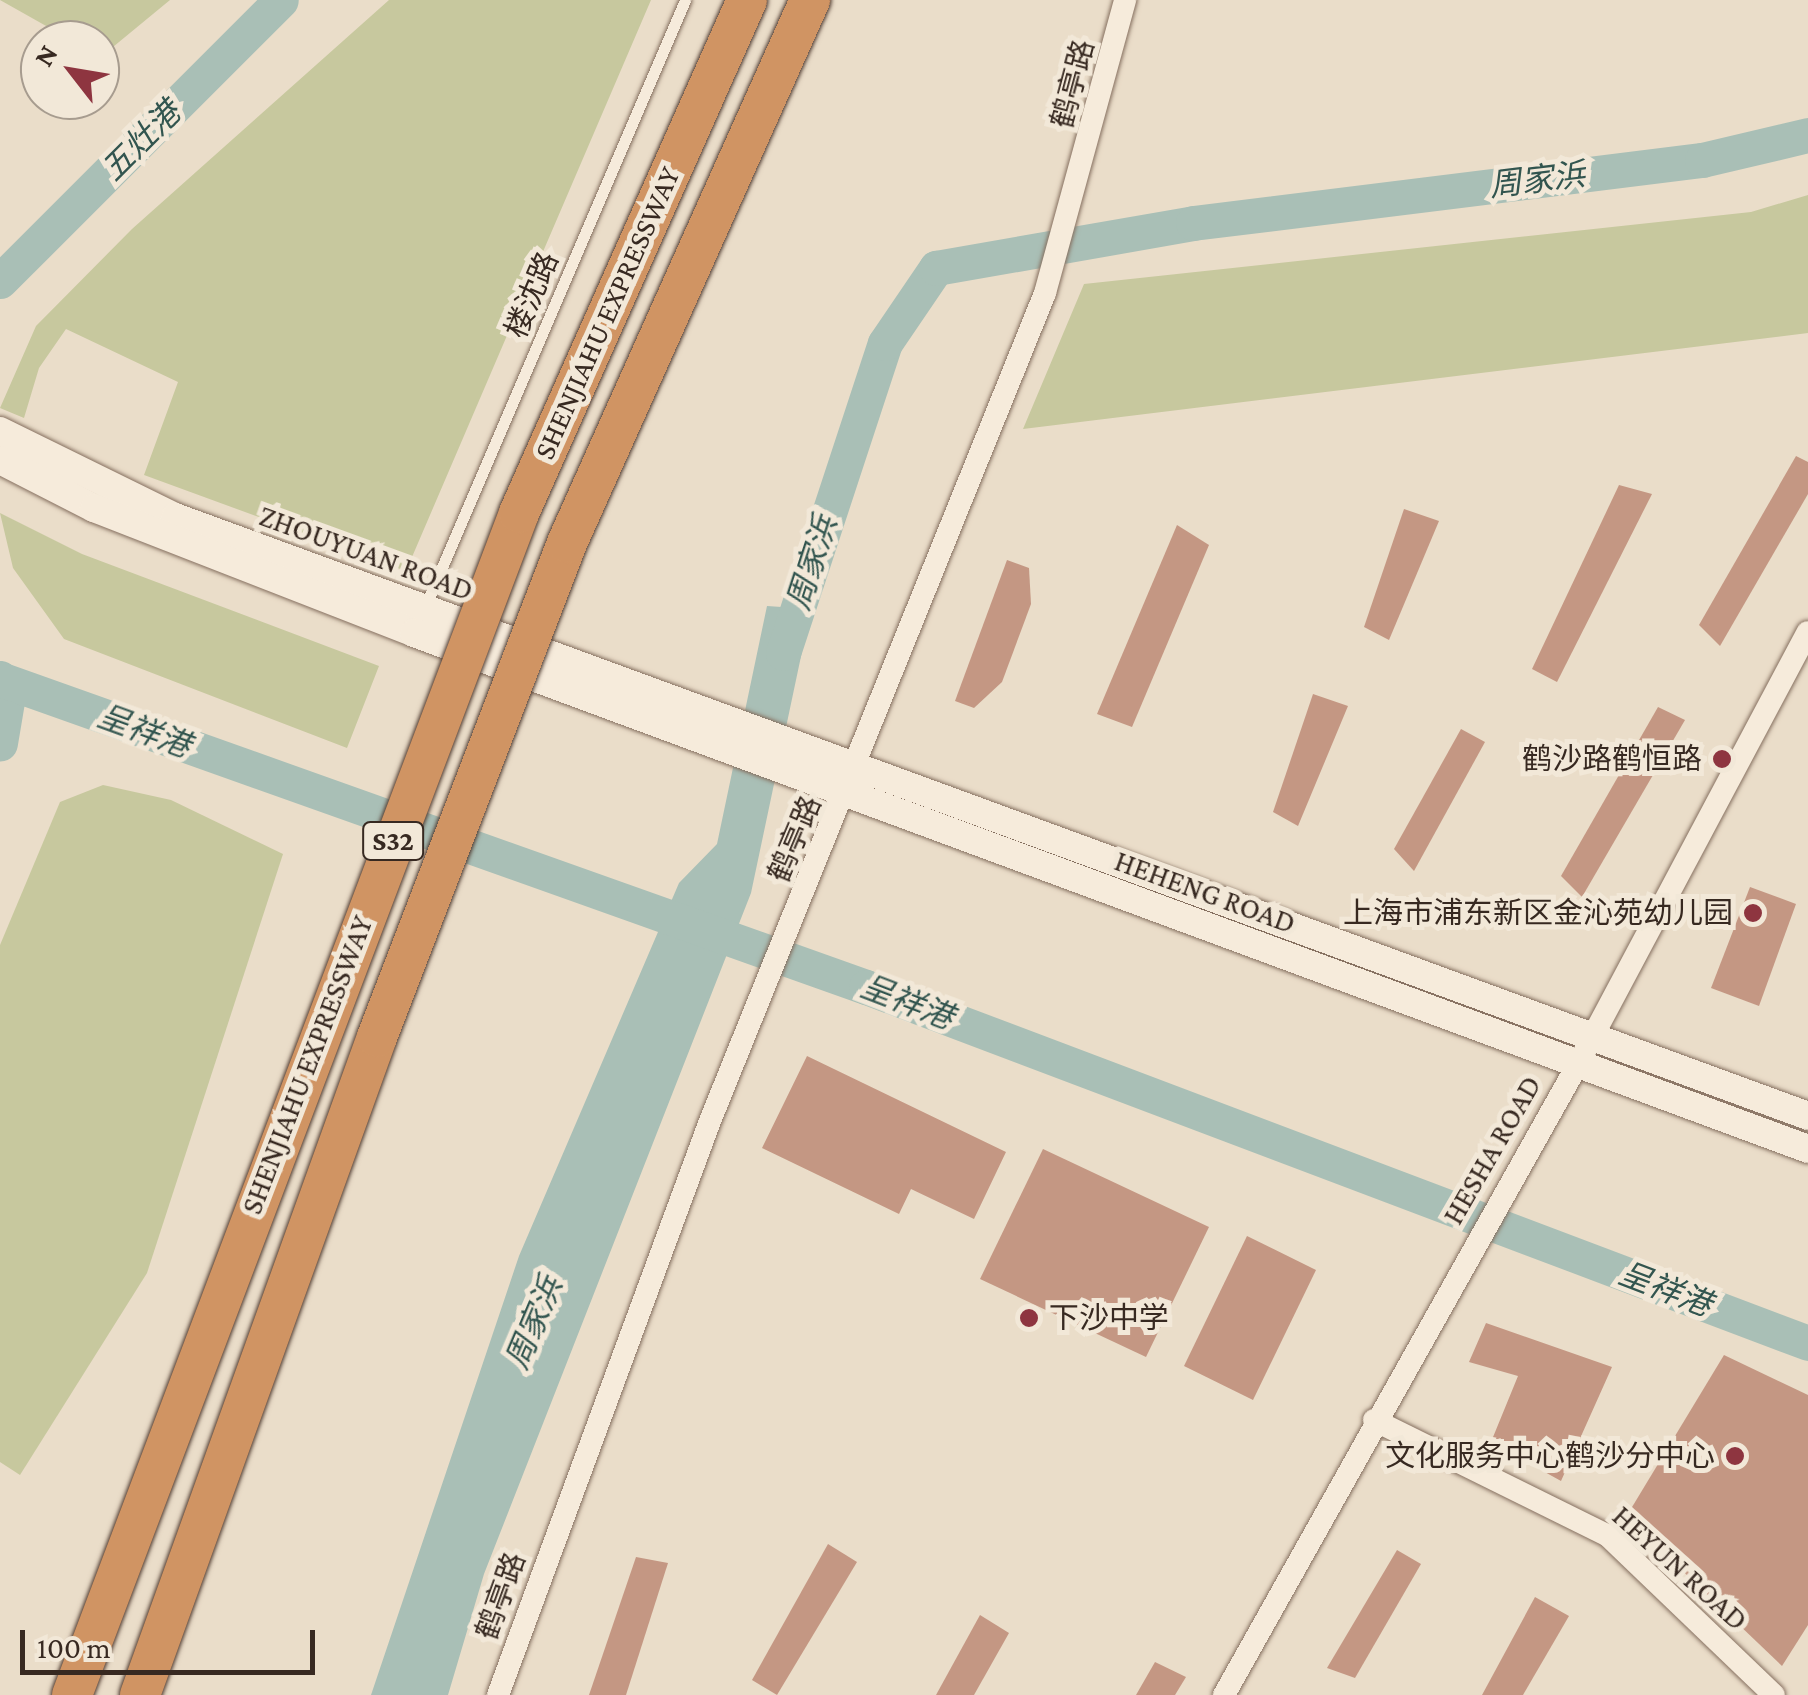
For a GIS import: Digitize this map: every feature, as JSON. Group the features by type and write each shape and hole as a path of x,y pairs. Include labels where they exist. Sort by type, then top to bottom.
{"highway":[{"name":"SHENJIAHU EXPRESSWAY","path":"72,1695 520,513 747,0"},
{"name":"SHENJIAHU EXPRESSWAY","path":"140,1695 377,1037 567,543 810,0"}],"street":[{"name":"鹤亭路","path":"498,1695 758,1006 852,782 1046,293 1125,0"},
{"name":"ZHOUYUAN ROAD","path":"0,431 175,517 424,610 714,731"},
{"name":"ZHOUYUAN ROAD","path":"0,460 94,508 714,731"},
{"name":"HESHA ROAD","path":"1224,1695 1520,1156 1578,1064 1808,632"},
{"name":"HEHENG ROAD","path":"714,731 1578,1064 1808,1148"},
{"name":"HEHENG ROAD","path":"852,782 1593,1035 1808,1116"},
{"name":"HEYUN ROAD","path":"1374,1420 1607,1535 1774,1695"}],"lane":[{"name":"楼沈路","path":"424,610 685,0"}],"green space":[{"path":"0,0 170,0 120,41 120,20 36,20"},
{"path":"389,0 651,0 406,571 144,475 178,382 66,329 39,368 24,418 0,408 36,326 132,229"},
{"path":"1808,195 1808,333 1023,429 1084,284 1751,212"},
{"path":"0,513 82,554 379,666 347,748 64,639 13,568"},
{"path":"103,785 171,800 283,854 147,1273 20,1475 0,1462 0,945 60,802"}],"water":[{"path":"767,606 811,609 751,893 484,1574 448,1695 371,1695 519,1256 679,883 717,844"}],"building":[{"path":"1796,456 1808,462 1808,494 1720,646 1699,625"},
{"path":"1619,485 1652,494 1557,682 1532,669"},
{"path":"1404,509 1439,521 1389,640 1364,627"},
{"path":"1177,525 1209,545 1132,727 1097,714"},
{"path":"1007,560 1029,568 1031,604 1002,682 974,708 955,701"},
{"path":"1313,694 1348,706 1298,826 1273,812"},
{"path":"1658,707 1685,720 1582,897 1561,876"},
{"path":"1461,729 1485,742 1414,871 1394,849"},
{"path":"1750,887 1796,904 1759,1006 1711,988"},
{"path":"807,1056 1006,1152 974,1219 911,1189 899,1214 762,1148"},
{"path":"1043,1149 1209,1227 1146,1357 980,1279"},
{"path":"1247,1236 1316,1270 1253,1400 1184,1366"},
{"path":"1486,1323 1612,1367 1561,1481 1491,1442 1518,1376 1469,1362"},
{"name":"文化服务中心鹤沙分中心","path":"1724,1355 1808,1395 1808,1625 1782,1666 1626,1517"},
{"path":"828,1544 857,1562 777,1695 752,1680"},
{"path":"1397,1550 1421,1564 1355,1678 1327,1668"},
{"path":"636,1557 668,1563 626,1695 589,1695"},
{"path":"1535,1597 1569,1616 1523,1695 1482,1695"},
{"path":"980,1615 1009,1633 974,1695 936,1695"},
{"path":"1155,1662 1186,1677 1175,1695 1136,1695"}],"waterway":[{"name":"五灶港","path":"0,281 281,0"},
{"name":"周家浜","path":"783,653 885,343 936,268 1193,223 1702,160 1808,135"},
{"name":"五灶港","path":"0,678 7,701 0,743"},
{"name":"呈祥港","path":"0,679 866,987 1808,1343"}],"place":[{"name":"鹤沙路鹤恒路","path":"1722,759"},
{"name":"上海市浦东新区金沁苑幼儿园","path":"1753,913"},
{"name":"下沙中学","path":"1029,1318"},
{"name":"文化服务中心鹤沙分中心","path":"1735,1456"}]}
